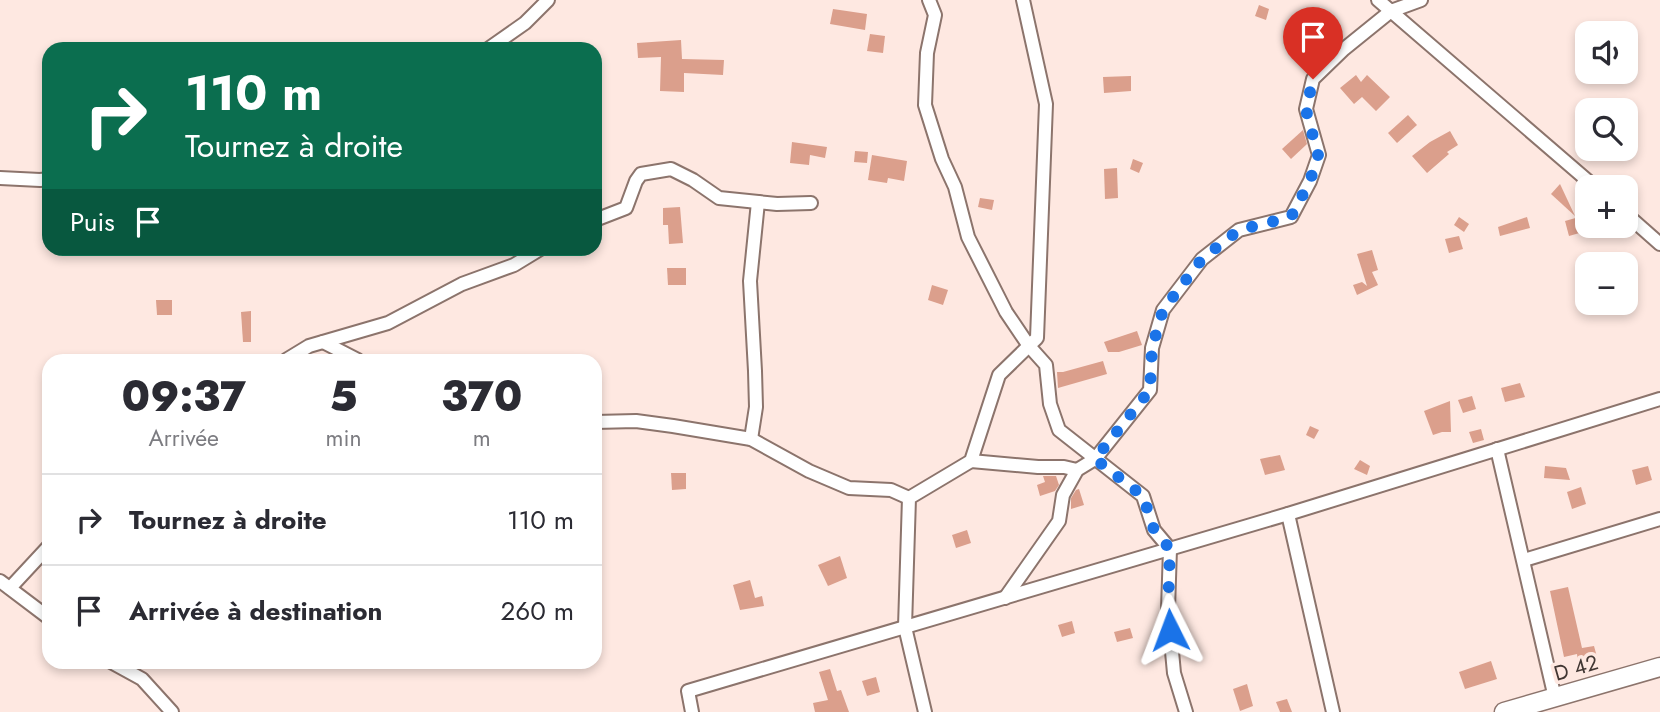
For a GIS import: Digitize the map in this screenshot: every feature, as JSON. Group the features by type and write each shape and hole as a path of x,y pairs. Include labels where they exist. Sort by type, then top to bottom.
{"street":[{"path":"498,42 525,23 548,0"},
{"path":"929,0 935,15 927,53 925,104 942,159 955,187 968,237 1006,312 1029,346 1046,365 1051,404 1059,430 1143,496 1154,530 1170,549 1168,609 1174,673 1186,712"},
{"path":"971,461 999,375 1037,338 1046,104 1023,0"},
{"path":"1378,0 1581,175"},
{"path":"1005,598 1059,521 1063,495 1077,470 1095,459 1150,390 1152,348 1163,310 1202,259 1239,230 1291,217 1310,181 1318,155 1306,110 1313,79 1343,49 1391,11 1421,0"},
{"path":"602,217 626,208 641,174 671,169 719,198 777,204 811,203"},
{"path":"0,177 42,180"},
{"path":"751,439 755,395 750,281 758,202"},
{"path":"1638,225 1660,244"},
{"path":"296,354 309,346 388,323 462,284 514,265 529,256"},
{"path":"323,342 346,354"},
{"path":"692,712 688,691 1288,514 1660,399"},
{"path":"602,422 636,421 751,439 809,471 849,488 891,490 909,498"},
{"path":"1497,449 1555,698"},
{"path":"909,498 971,461 1077,470"},
{"path":"909,498 905,627 925,712"},
{"path":"1288,514 1333,712"},
{"path":"1524,560 1660,519"},
{"path":"42,552 5,585 42,613"},
{"name":"D 42","path":"1504,712 1660,667"},
{"path":"124,669 142,679 172,712"}],"building":[{"path":"1259,5 1269,9 1266,20 1255,16"},
{"path":"833,9 867,14 865,30 830,24"},
{"path":"870,34 885,36 883,53 867,51"},
{"path":"681,40 682,59 724,60 723,75 684,73 684,92 660,91 661,57 638,58 637,43"},
{"path":"1356,75 1361,82 1367,75 1390,97 1376,111 1362,97 1354,104 1340,88"},
{"path":"1131,76 1131,91 1104,93 1103,77"},
{"path":"1408,115 1417,125 1397,143 1388,133"},
{"path":"1303,130 1307,144 1291,159 1282,149"},
{"path":"1450,131 1458,145 1447,152 1449,154 1427,173 1412,156"},
{"path":"792,142 827,147 825,158 810,155 809,165 790,163"},
{"path":"855,151 868,152 867,163 854,162"},
{"path":"872,155 907,161 904,181 888,178 887,183 868,180"},
{"path":"1133,159 1143,163 1139,173 1130,169"},
{"path":"1117,168 1118,198 1105,199 1104,169"},
{"path":"1560,184 1575,216 1551,194"},
{"path":"980,198 994,200 992,210 978,207"},
{"path":"680,207 683,243 669,244 668,225 663,225 663,208"},
{"path":"1459,217 1469,224 1464,232 1454,225"},
{"path":"1527,217 1530,228 1500,236 1498,227"},
{"path":"1575,218 1575,234 1569,236 1565,221"},
{"path":"1459,236 1463,249 1449,253 1445,239"},
{"path":"1372,250 1378,270 1372,272 1378,285 1357,295 1353,285 1362,282 1367,286 1357,254"},
{"path":"667,268 686,268 686,285 668,285"},
{"path":"932,285 948,290 943,305 928,300"},
{"path":"156,300 172,300 172,315 157,315"},
{"path":"251,311 251,342 243,342 241,312"},
{"path":"1137,331 1142,345 1119,352 1108,352 1104,342"},
{"path":"1103,361 1107,374 1058,388 1057,372"},
{"path":"1520,383 1525,397 1505,402 1501,388"},
{"path":"1472,396 1476,409 1463,413 1458,400"},
{"path":"1450,401 1451,432 1433,435 1424,411"},
{"path":"1310,426 1319,430 1314,439 1306,435"},
{"path":"1481,429 1484,440 1473,443 1469,432"},
{"path":"1280,455 1285,470 1265,475 1260,459"},
{"path":"1360,460 1370,466 1367,475 1354,469"},
{"path":"1545,466 1566,468 1570,480 1544,478"},
{"path":"1648,466 1652,480 1636,485 1632,470"},
{"path":"671,473 686,473 686,489 672,490"},
{"path":"1043,476 1056,476 1059,485 1055,491 1040,496 1037,485 1045,482"},
{"path":"1581,487 1586,504 1572,509 1567,492"},
{"path":"1079,489 1084,505 1071,509 1071,498"},
{"path":"967,530 971,543 956,548 952,535"},
{"path":"840,556 847,578 828,586 818,565"},
{"path":"750,580 755,598 762,596 764,606 740,610 733,585"},
{"path":"1568,587 1582,648 1594,646 1597,657 1578,662 1577,654 1564,657 1550,591"},
{"path":"1072,621 1075,633 1062,637 1058,625"},
{"path":"1130,628 1133,638 1117,642 1114,632"},
{"path":"1491,661 1497,679 1465,689 1459,672"},
{"path":"830,669 837,691 841,690 849,712 815,712 813,703 828,700 819,672"},
{"path":"876,677 880,692 867,696 862,681"},
{"path":"1247,684 1253,706 1240,711 1233,689"},
{"path":"1287,699 1292,712 1280,712 1276,702"}],"route":[{"path":"1170,630 1170,549 1154,530 1143,496 1095,459 1150,390 1152,348 1163,310 1202,259 1239,230 1291,217 1310,181 1318,155 1306,110 1313,79"}]}
